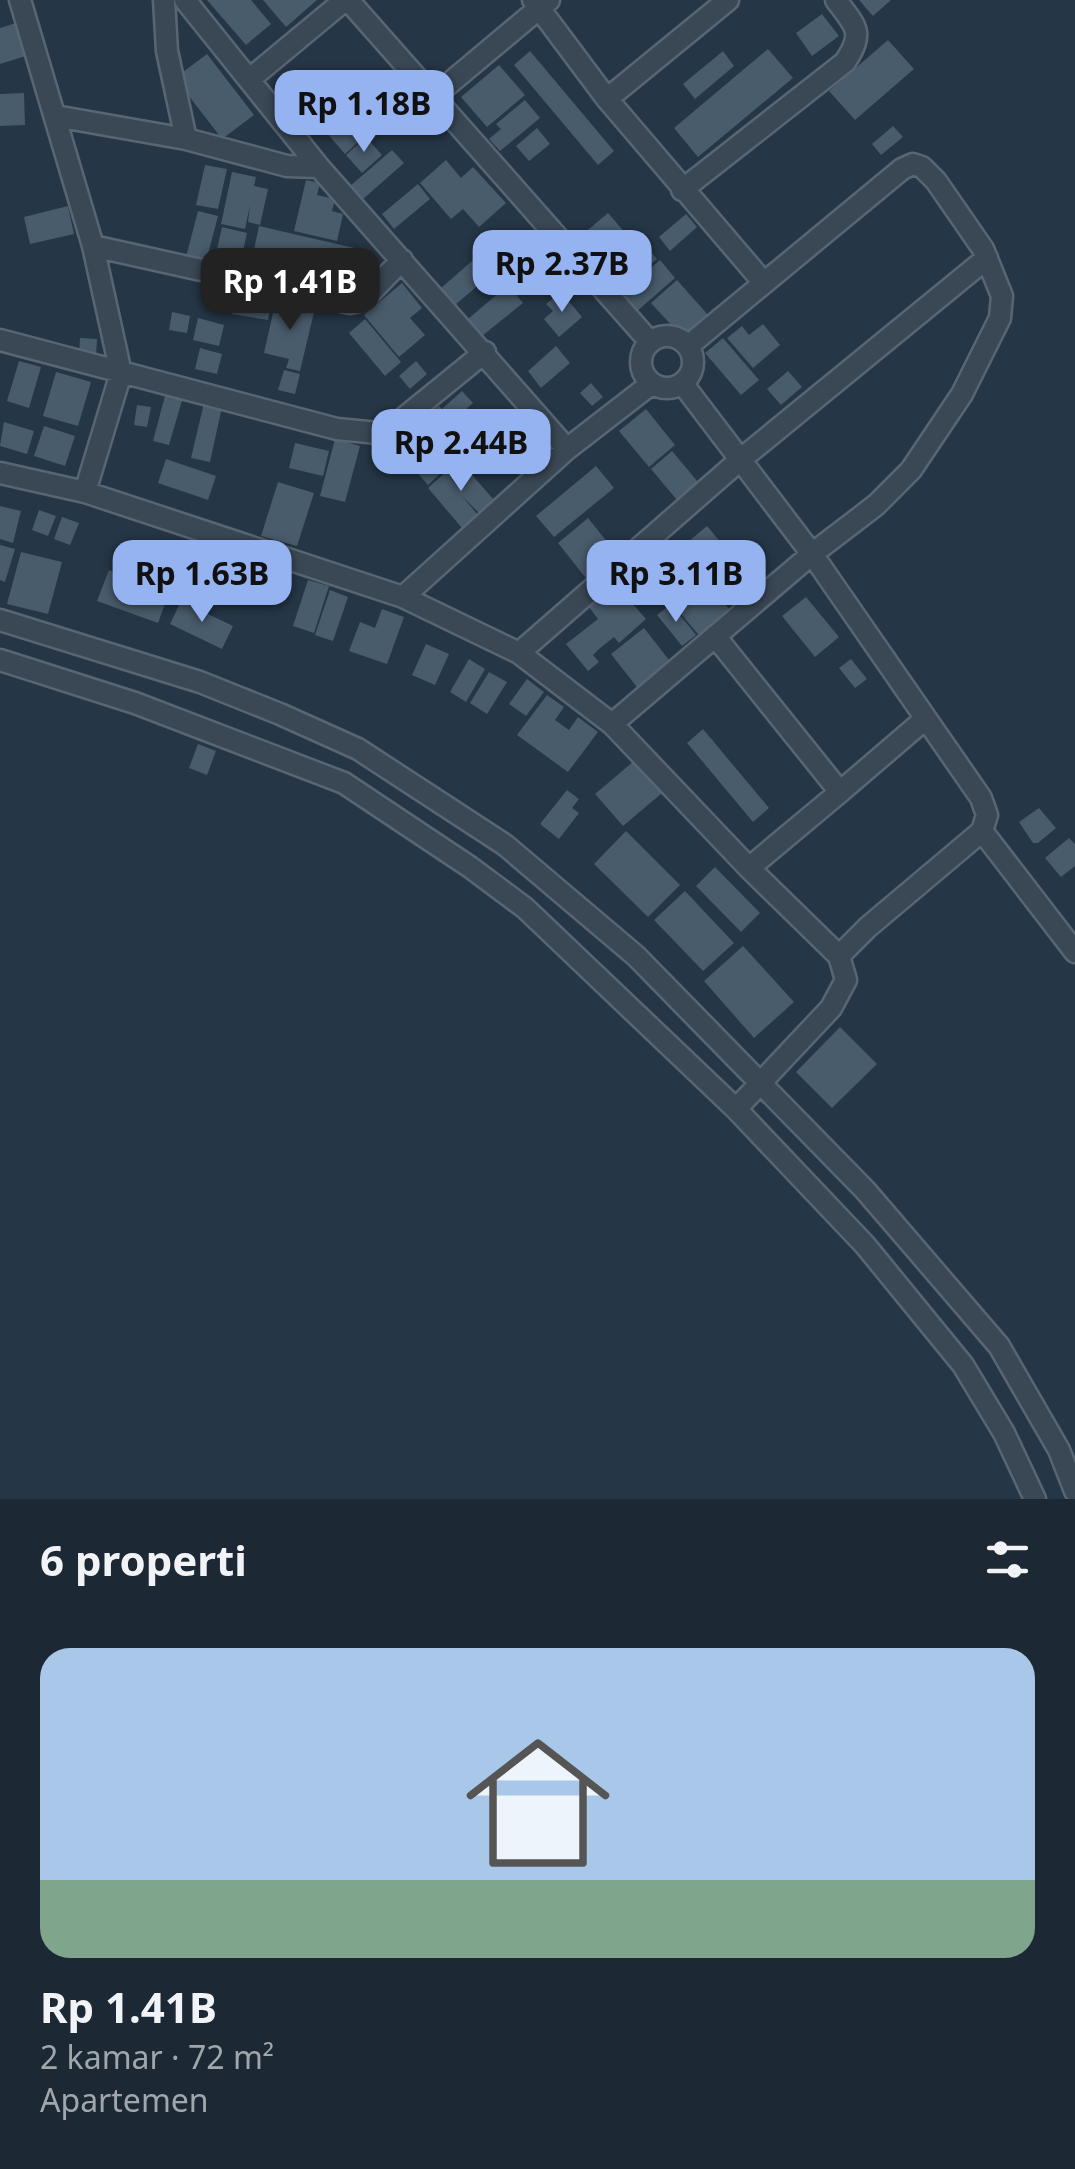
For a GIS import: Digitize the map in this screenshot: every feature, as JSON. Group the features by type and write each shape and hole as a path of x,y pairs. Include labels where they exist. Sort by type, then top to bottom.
{"street":[{"path":"20,0 93,246 121,372 84,492"},
{"path":"164,0 167,51 186,139"},
{"path":"185,0 319,166 567,449"},
{"path":"250,78 346,0 650,342"},
{"path":"608,99 728,0"},
{"path":"682,190 845,62 857,44 857,28 836,0"},
{"path":"432,98 541,3 608,99 764,284"},
{"path":"55,116 186,139 287,166 319,166"},
{"path":"612,724 812,554 876,505 911,470 962,394 1000,318 1002,296 987,258 936,181 913,164 688,346"},
{"path":"93,246 350,303 363,300 402,260"},
{"path":"518,653 740,460 987,258"},
{"path":"662,336 676,337 688,346 693,358 691,372 682,383 667,388 651,384 642,371 642,356 650,342 662,336"},
{"path":"0,340 337,429 378,432 403,421 484,352"},
{"path":"682,383 812,554 981,798 986,815 982,831 839,956"},
{"path":"402,597 567,449 651,384"},
{"path":"0,474 84,492 402,597 518,653 612,724 839,956 846,980 831,1008 736,1110"},
{"path":"0,620 200,682 358,749 505,845 636,956 865,1190 999,1346 1059,1450 1075,1490"},
{"path":"715,636 840,792"},
{"path":"0,660 135,702 344,783 525,908 736,1110 864,1245 963,1365 1004,1433 1035,1499"},
{"path":"749,868 924,720"},
{"path":"344,783 358,749"},
{"path":"982,831 1075,952"}],"building":[{"path":"207,0 251,0 271,24 246,45"},
{"path":"263,0 317,0 286,27"},
{"path":"859,0 891,0 873,16"},
{"path":"822,14 839,36 812,56 796,33"},
{"path":"16,23 26,56 0,64 0,28"},
{"path":"888,40 914,69 855,120 829,91"},
{"path":"768,49 793,78 698,157 674,128"},
{"path":"530,51 614,151 598,165 514,65"},
{"path":"723,51 734,66 695,99 683,84"},
{"path":"207,54 254,115 222,139 175,78"},
{"path":"499,65 525,95 487,127 461,97"},
{"path":"24,93 25,125 0,126 0,94"},
{"path":"525,100 540,118 500,151 489,139 501,129 496,124"},
{"path":"346,115 364,137 345,154 326,132"},
{"path":"893,126 903,137 881,155 872,144"},
{"path":"537,128 550,144 529,161 516,146"},
{"path":"366,137 382,155 362,173 346,155"},
{"path":"392,150 404,163 362,200 350,186"},
{"path":"446,160 461,178 473,167 506,203 479,227 463,209 451,219 420,183"},
{"path":"205,165 227,169 218,209 196,205"},
{"path":"232,172 256,177 254,186 268,189 260,225 248,222 250,205 245,229 221,224"},
{"path":"306,180 320,183 317,195 335,199 332,211 343,214 337,241 294,231"},
{"path":"418,184 430,199 394,229 382,214"},
{"path":"68,206 74,234 30,244 24,217"},
{"path":"198,211 218,216 206,262 186,257"},
{"path":"608,213 628,236 595,263 576,240"},
{"path":"686,214 697,227 670,251 659,237"},
{"path":"259,226 363,250 352,296 249,273"},
{"path":"222,227 247,233 241,260 216,254"},
{"path":"643,243 657,259 631,282 617,266"},
{"path":"480,254 495,271 455,305 441,288"},
{"path":"660,260 675,278 636,312 620,294"},
{"path":"677,280 708,315 683,338 651,303"},
{"path":"402,283 422,308 410,318 425,335 399,357 364,315"},
{"path":"508,285 523,303 482,336 468,319"},
{"path":"237,292 273,298 268,320 232,314"},
{"path":"561,292 582,317 559,337 544,319 553,311 546,304"},
{"path":"276,300 315,308 300,371 286,368 289,359 264,353"},
{"path":"172,312 190,316 187,333 169,330"},
{"path":"198,318 224,325 219,346 193,340"},
{"path":"365,319 401,362 385,376 349,333"},
{"path":"763,324 780,345 753,368 727,338 742,326 749,335"},
{"path":"80,338 97,339 96,356 79,355"},
{"path":"723,338 759,380 741,395 705,353"},
{"path":"556,346 570,363 541,388 528,371"},
{"path":"200,348 222,354 217,374 195,369"},
{"path":"19,361 41,367 29,408 7,401"},
{"path":"416,361 427,374 410,389 399,376"},
{"path":"284,370 300,374 295,394 278,390"},
{"path":"788,371 802,387 781,405 767,389"},
{"path":"56,372 91,382 78,426 43,416"},
{"path":"591,383 603,397 592,406 580,393"},
{"path":"462,391 473,403 467,408 489,435 461,461 425,418"},
{"path":"166,392 183,397 169,445 153,441"},
{"path":"204,403 222,407 210,462 191,458"},
{"path":"137,405 151,407 147,427 134,425"},
{"path":"646,409 675,445 649,467 619,431"},
{"path":"4,422 34,431 27,454 0,446"},
{"path":"44,426 75,436 65,466 34,456"},
{"path":"495,435 514,458 498,472 478,450"},
{"path":"335,439 360,446 345,502 320,496"},
{"path":"428,439 442,455 434,462 442,472 428,485 405,459"},
{"path":"295,443 329,451 323,476 289,468"},
{"path":"672,451 698,482 677,500 651,469"},
{"path":"166,459 216,476 208,500 158,483"},
{"path":"459,460 494,500 479,513 461,495 478,515 462,528 428,488"},
{"path":"596,466 614,488 554,537 536,516"},
{"path":"278,482 314,493 297,546 261,536"},
{"path":"0,506 21,511 13,543 0,539"},
{"path":"39,510 56,516 48,536 32,530"},
{"path":"62,517 79,523 70,545 54,539"},
{"path":"588,518 620,558 589,582 558,543"},
{"path":"707,526 723,545 675,585 659,566"},
{"path":"127,541 155,550 149,569 121,560"},
{"path":"0,545 15,549 5,582 0,580"},
{"path":"162,550 182,555 176,578 156,573"},
{"path":"21,552 62,562 48,614 7,604"},
{"path":"189,555 210,563 202,584 181,576"},
{"path":"742,555 758,576 724,603 733,614 702,639 671,602 703,577 708,583"},
{"path":"650,558 680,592 666,604 636,569"},
{"path":"109,570 169,593 158,623 97,601"},
{"path":"308,580 329,586 314,633 293,626"},
{"path":"616,585 646,619 619,643 614,637 599,649 593,655 599,662 588,671 566,644 598,619 589,607"},
{"path":"330,590 348,597 333,641 315,635"},
{"path":"806,597 839,637 815,657 782,616"},
{"path":"181,601 233,626 222,649 170,624"},
{"path":"671,604 696,635 682,646 657,615"},
{"path":"382,609 404,617 387,664 349,651 360,622 375,628"},
{"path":"644,628 673,665 640,691 611,654"},
{"path":"426,644 449,654 435,685 412,675"},
{"path":"469,659 485,669 466,702 450,692"},
{"path":"851,659 867,679 855,688 839,668"},
{"path":"489,672 507,682 487,714 470,703"},
{"path":"527,679 544,692 526,716 509,704"},
{"path":"547,695 564,707 555,720 569,730 578,717 598,732 568,772 517,735"},
{"path":"703,729 769,808 753,822 687,743"},
{"path":"198,744 216,751 207,775 189,768"},
{"path":"634,761 662,793 623,826 595,794"},
{"path":"567,790 579,799 572,808 579,813 559,839 540,824"},
{"path":"1039,808 1056,828 1033,843 1019,822"},
{"path":"626,831 680,885 648,917 594,864"},
{"path":"1069,838 1075,844 1075,866 1061,877 1045,858"},
{"path":"715,867 760,913 741,932 696,886"},
{"path":"685,891 734,943 703,971 654,920"},
{"path":"743,946 794,1002 754,1038 704,981"},
{"path":"840,1027 877,1064 832,1108 796,1072"}]}
